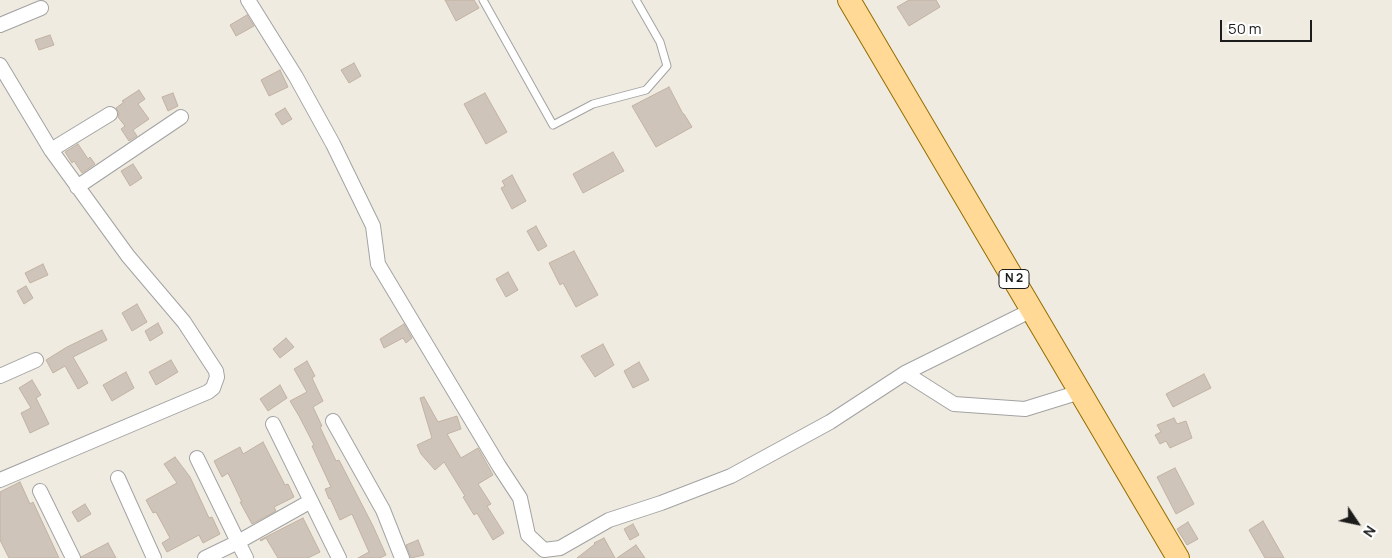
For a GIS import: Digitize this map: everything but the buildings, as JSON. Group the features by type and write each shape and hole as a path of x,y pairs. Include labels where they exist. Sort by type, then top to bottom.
{"main road":[{"name":"N 2","path":"849,0 1174,555"}],"street":[{"path":"248,0 296,77 333,144 373,226 378,264 498,466 520,498 528,535 544,550 560,548 609,520 662,503 732,476 830,422 905,373 1032,310"},
{"path":"0,25 41,8"},
{"path":"0,65 51,150 77,187 128,256 184,322 216,372 216,383 208,392 0,480"},
{"path":"51,150 110,114"},
{"path":"77,187 181,117"},
{"path":"0,376 36,360"},
{"path":"905,373 954,404 1025,409 1080,392"},
{"path":"333,420 383,510 402,558"},
{"path":"273,424 339,558"},
{"path":"197,458 246,558"},
{"path":"118,478 154,558"},
{"path":"40,491 73,558"},
{"path":"205,558 238,542 311,501"}],"lane":[{"path":"483,0 553,125 592,104 646,90 667,66 660,42 636,0"}]}
